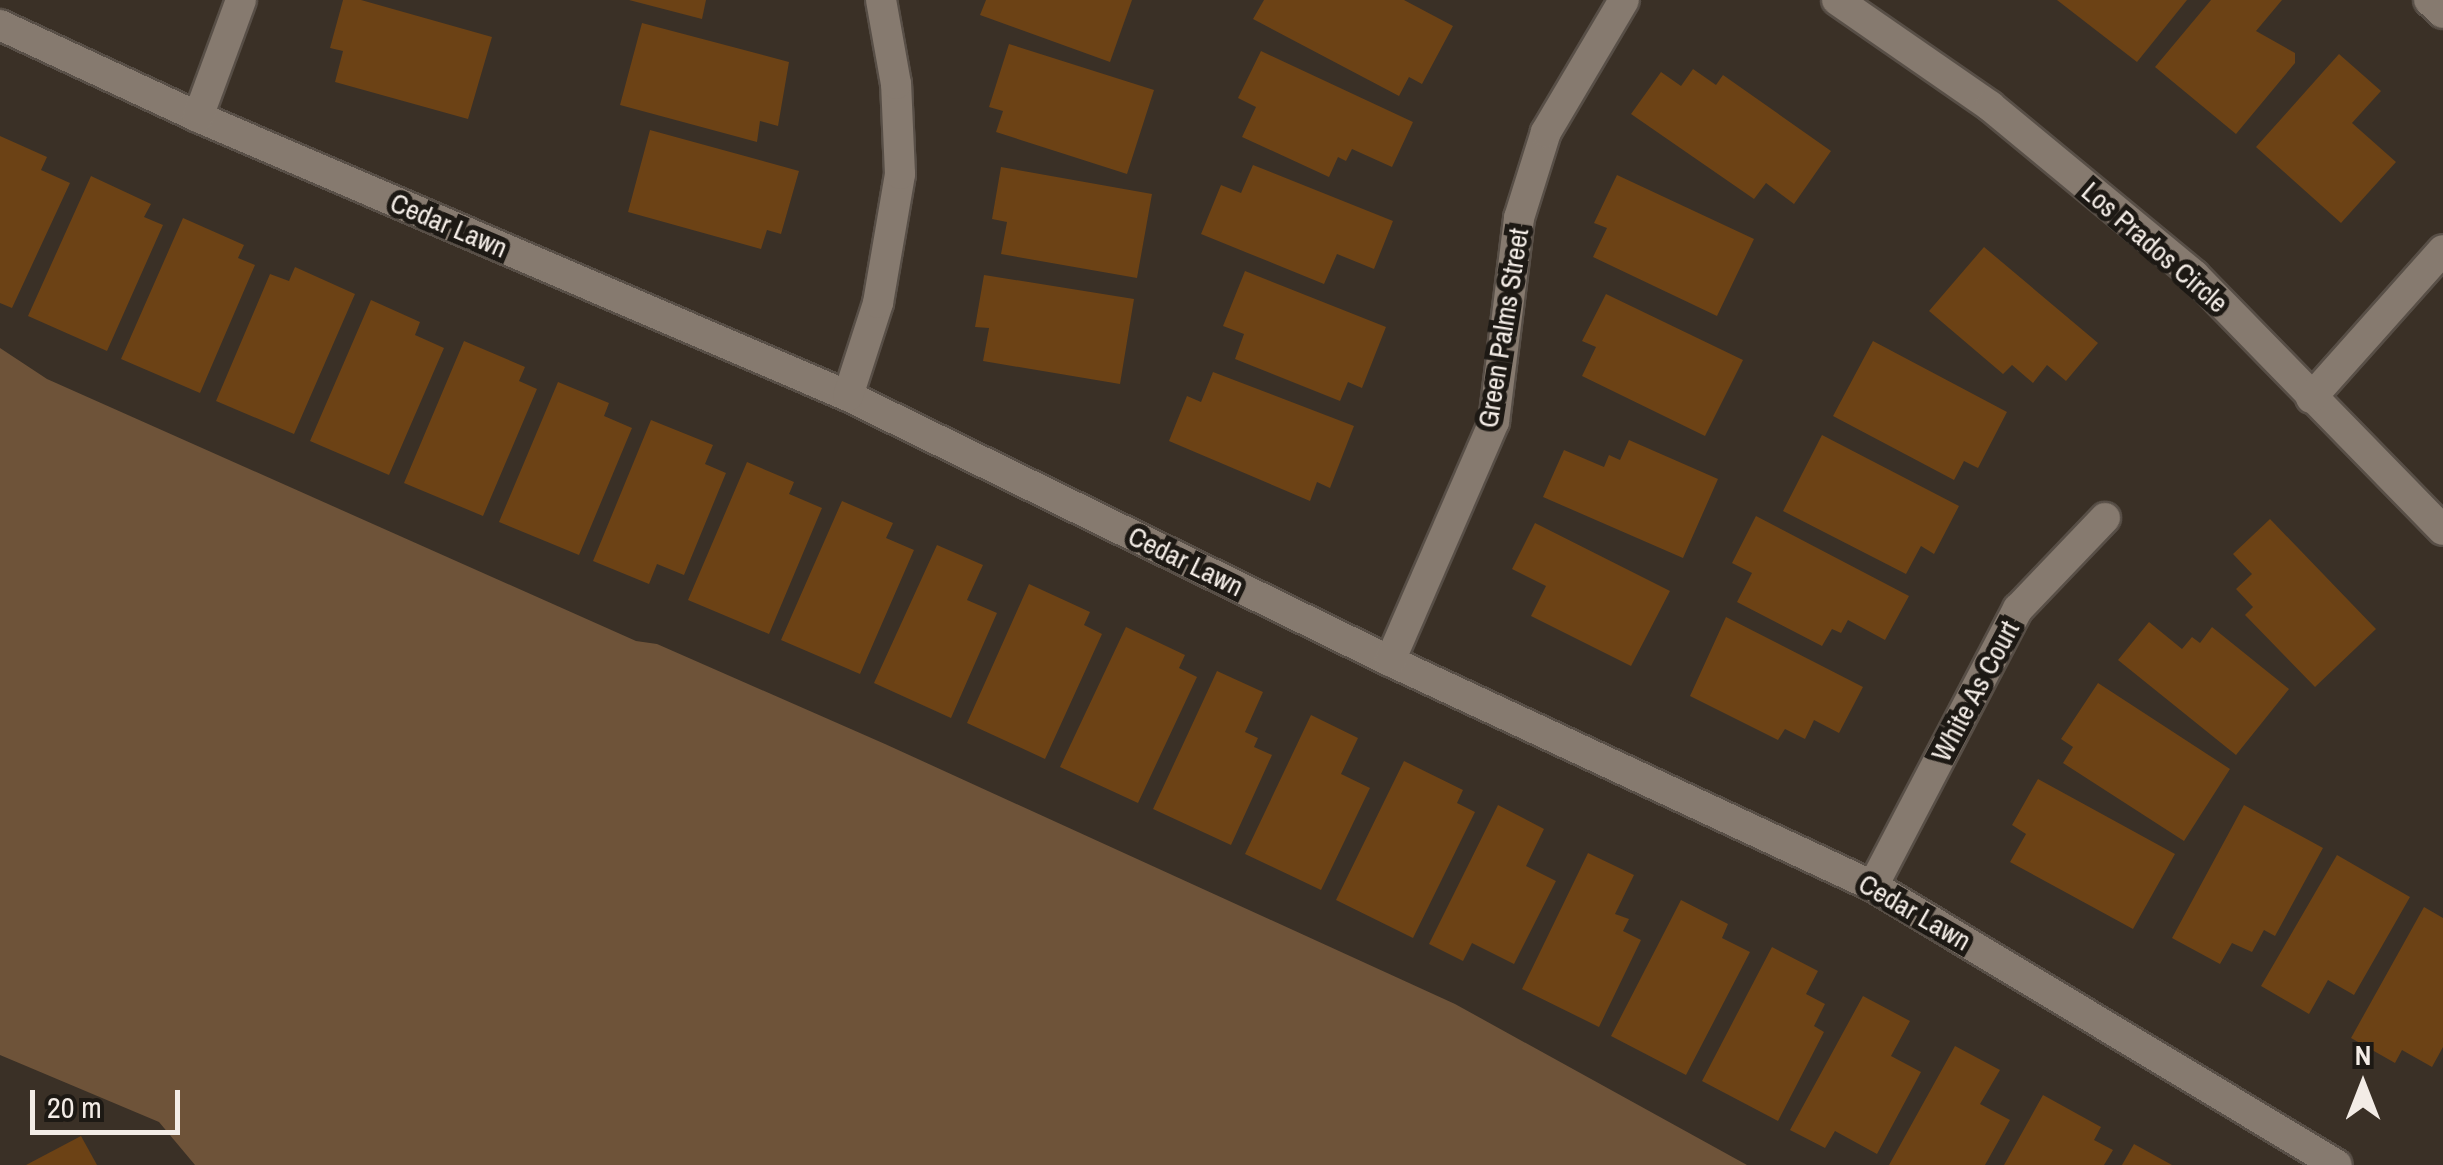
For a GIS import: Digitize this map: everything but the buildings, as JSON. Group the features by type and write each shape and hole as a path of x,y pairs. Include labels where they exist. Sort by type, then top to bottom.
{"street":[{"path":"198,117 240,0"},
{"path":"848,396 878,303 900,174 896,84 881,0"},
{"name":"Green Palms Street","path":"1390,661 1494,422 1519,218 1546,132 1624,0"},
{"name":"Los Prados Circle","path":"1836,0 1990,106 2180,263 2443,530"},
{"path":"2429,0 2443,14"},
{"name":"Cedar Lawn","path":"0,25 198,117 848,396 1390,661 1873,886 2337,1165"},
{"path":"2311,398 2443,250"},
{"name":"White As Court","path":"1873,886 2018,609 2105,518"}],"shaded area":[{"path":"0,348 47,379 636,641 657,644 885,744 1455,1004 1747,1165 195,1165 159,1122 0,1055"}]}
